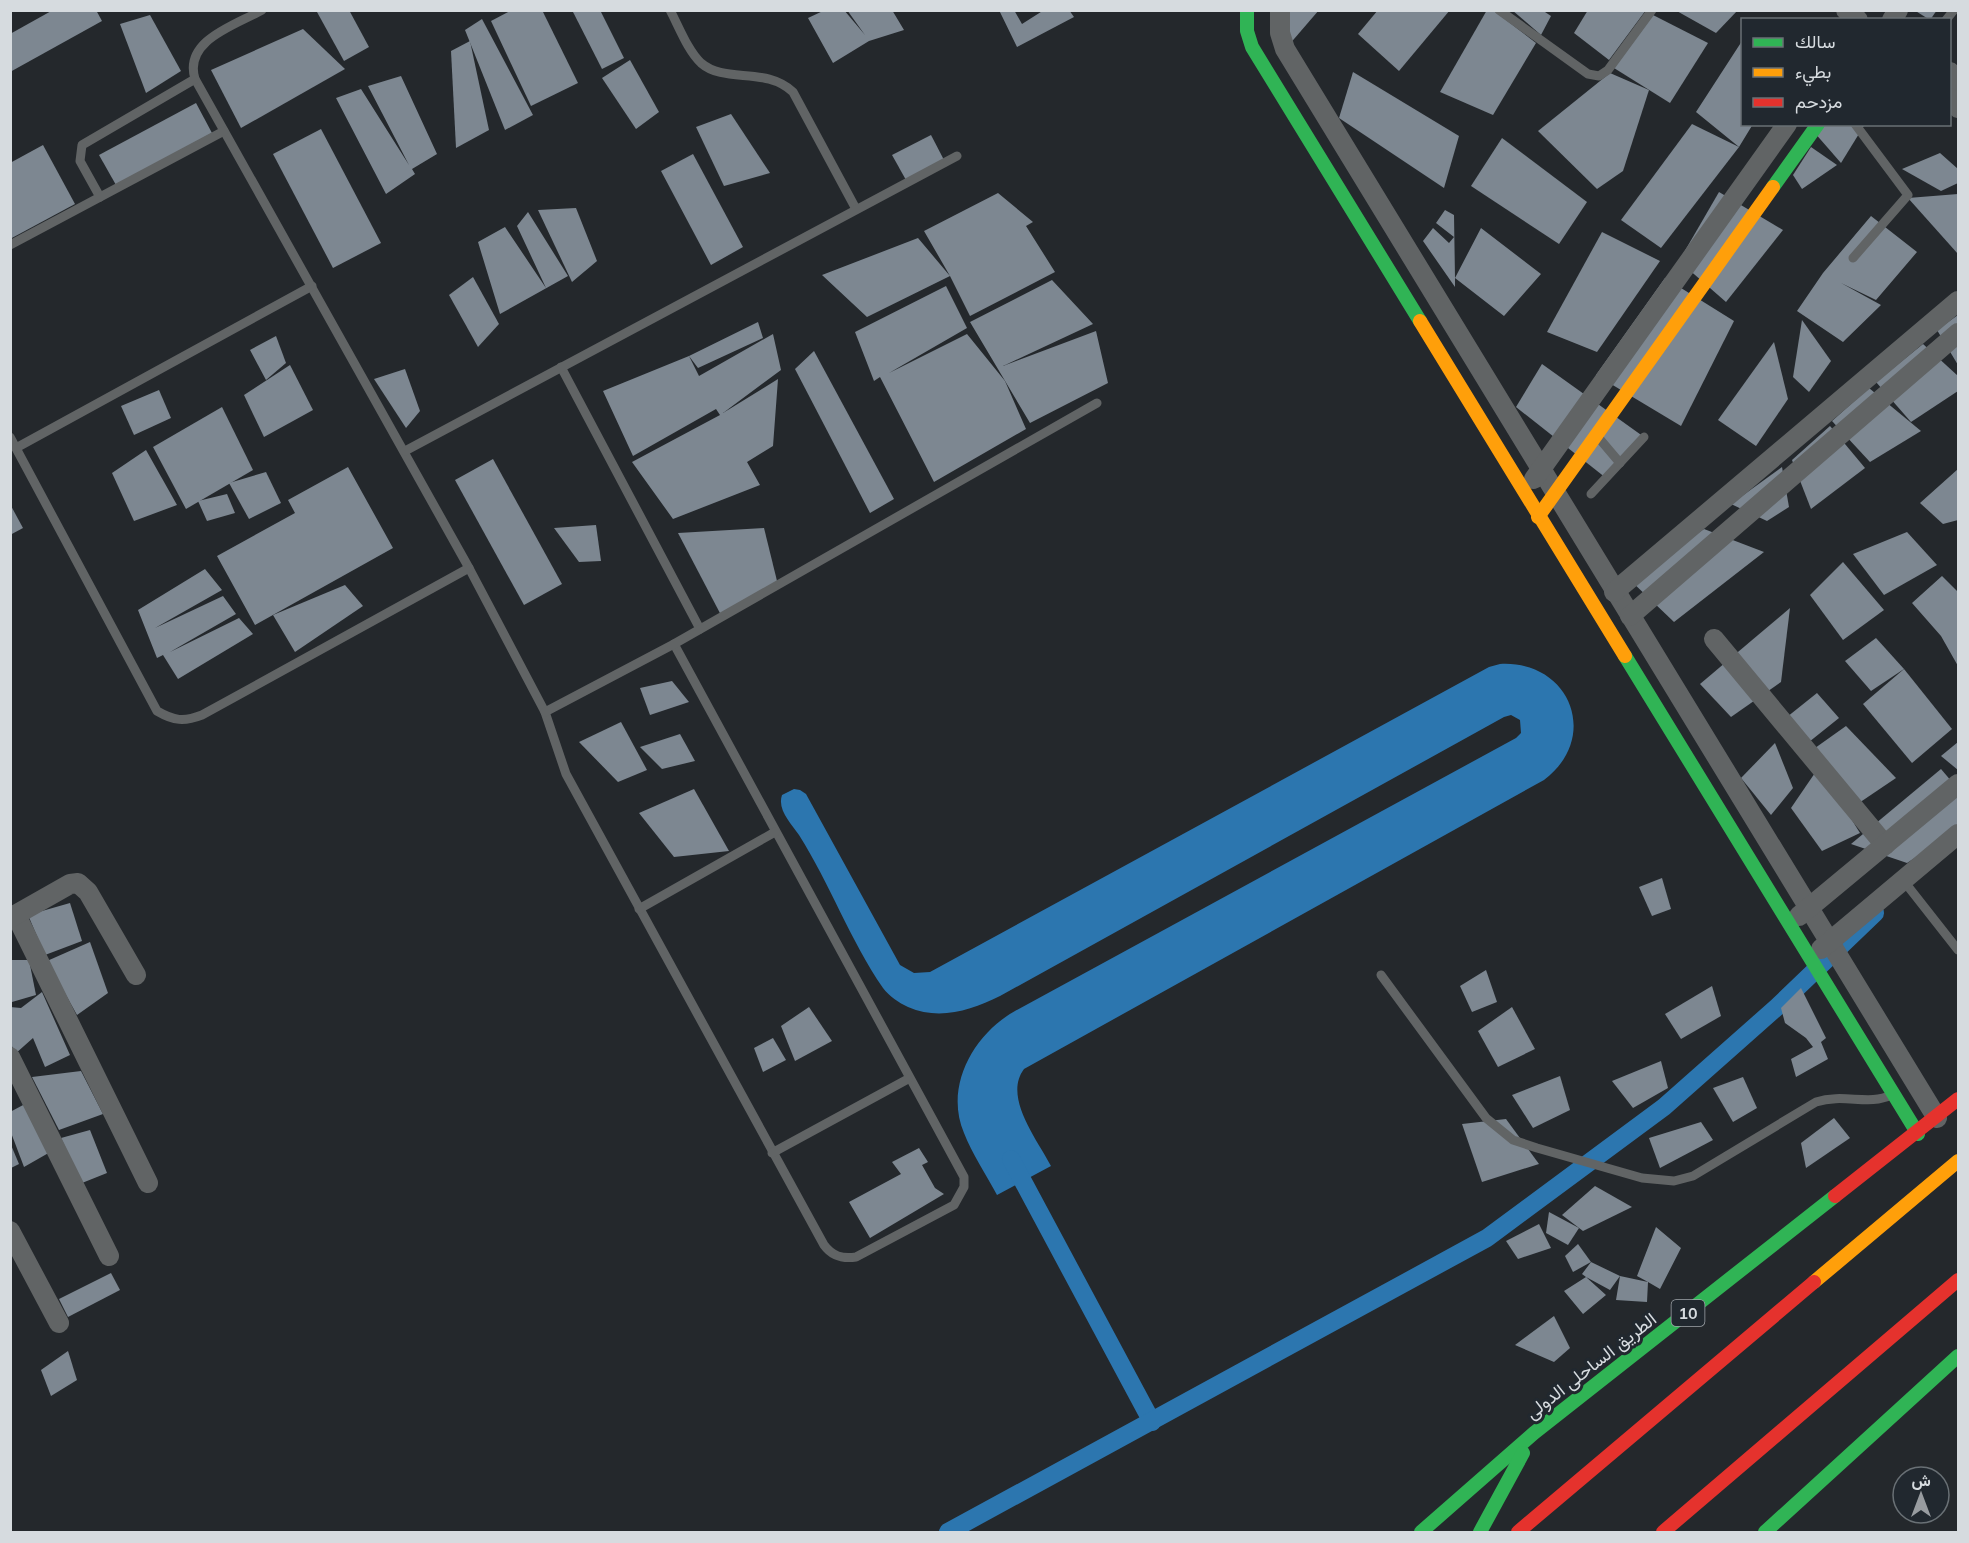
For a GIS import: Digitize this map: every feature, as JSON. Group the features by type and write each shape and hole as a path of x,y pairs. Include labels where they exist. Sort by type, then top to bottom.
{"main road":[{"path":"1247,10 1247,32 1252,47 1918,1134"},
{"path":"1538,517 1817,126"},
{"name":"الطريق الساحلى الدولى","path":"1421,1533 1534,1433 1959,1100"},
{"path":"1518,1533 1959,1161"},
{"path":"1663,1533 1959,1280"},
{"path":"1765,1533 1959,1356"},
{"path":"1480,1533 1534,1433"},
{"path":"1676,1533 1706,1495"}],"street":[{"path":"1280,10 1280,33 1285,49 1540,471 1937,1118"},
{"path":"1524,494 1786,126"},
{"path":"1614,592 1959,301"},
{"path":"1630,616 1959,333"},
{"path":"1713,639 1885,845"},
{"path":"1790,924 1959,784"},
{"path":"1809,958 1959,834"},
{"path":"136,975 83,886 78,883 70,884 13,916 148,1184"},
{"path":"10,1057 109,1256"},
{"path":"10,1231 59,1323"}],"lane":[{"path":"262,10 208,39 199,48 192,69 195,79 469,568 545,712 566,774 772,1153 824,1245 838,1256 856,1257 947,1209 960,1197 964,1177 908,1078 674,644"},
{"path":"670,10 697,58 704,65 722,72 777,80 793,92 856,209"},
{"path":"1498,10 1588,74 1599,76 1608,70 1652,10"},
{"path":"100,197 80,161 82,145 195,79"},
{"path":"1853,258 1908,195 1856,126"},
{"path":"10,245 224,131"},
{"path":"405,451 957,156"},
{"path":"16,448 312,286"},
{"path":"561,367 700,629"},
{"path":"545,712 674,644 1097,403"},
{"path":"1597,435 1620,463"},
{"path":"10,437 157,711 173,720 189,720 202,715 469,568"},
{"path":"1591,494 1644,437"},
{"path":"639,909 775,832"},
{"path":"1903,880 1959,950"},
{"path":"1381,975 1486,1118 1503,1133 1525,1145 1642,1178 1674,1181 1693,1176 1816,1102 1827,1098 1878,1100 1893,1093"},
{"path":"772,1153 908,1078"}],"water":[{"path":"1500,664 1524,666 1544,674 1560,688 1570,704 1574,723 1571,743 1561,763 1544,780 1024,1069 1017,1092 1020,1105 1024,1118 1051,1166 997,1195 964,1133 959,1115 958,1097 967,1063 987,1033 1000,1021 1516,738 1521,733 1520,720 1511,715 1504,717 1000,996 978,1006 955,1012 920,1011 908,1007 888,994 860,951 821,873 781,806 782,795 794,789 806,794 900,965 914,973 930,972 1489,667"}],"building":[{"path":"53,10 96,10 102,21 10,72 10,34"},
{"path":"319,10 349,10 369,47 344,61 317,12"},
{"path":"512,10 542,10 578,83 531,106 491,21"},
{"path":"572,10 600,10 624,58 602,69"},
{"path":"825,10 844,10 865,35 847,10 892,10 904,30 869,41 833,63 808,18"},
{"path":"999,10 1014,10 1022,24 1044,10 1069,10 1074,17 1017,47"},
{"path":"1283,10 1319,10 1288,46"},
{"path":"1378,10 1450,10 1399,71 1358,34"},
{"path":"1487,10 1493,10 1536,43 1493,115 1440,92"},
{"path":"1512,10 1542,10 1551,16 1541,35"},
{"path":"1588,10 1646,10 1609,60 1574,33"},
{"path":"1675,10 1738,10 1716,33"},
{"path":"1914,10 1937,10 1931,18 1927,18"},
{"path":"150,15 181,71 146,93 120,24"},
{"path":"1653,15 1708,43 1670,103 1614,68"},
{"path":"482,19 533,115 505,130 465,30"},
{"path":"303,29 345,69 241,128 211,70"},
{"path":"470,41 489,130 456,148 451,51"},
{"path":"1741,43 1741,126 1752,126 1739,147 1696,112"},
{"path":"630,60 659,112 636,129 602,78"},
{"path":"1353,72 1459,136 1444,188 1339,118"},
{"path":"1610,73 1649,90 1623,171 1597,189 1538,131"},
{"path":"401,76 437,154 412,169 415,174 386,194 336,98 361,89 409,165 368,86"},
{"path":"196,103 212,133 116,185 99,155"},
{"path":"731,114 770,173 724,186 696,127"},
{"path":"1692,124 1739,147 1661,248 1621,220"},
{"path":"1809,126 1864,126 1841,163"},
{"path":"321,129 381,243 333,268 273,154"},
{"path":"931,135 944,160 906,180 892,155"},
{"path":"1502,138 1587,202 1559,244 1471,186"},
{"path":"43,145 75,204 10,239 10,163"},
{"path":"1811,147 1837,165 1802,189 1793,175"},
{"path":"1940,153 1958,169 1958,183 1941,191 1902,169"},
{"path":"693,154 743,247 711,265 661,171"},
{"path":"1719,192 1783,230 1726,302 1679,261"},
{"path":"998,193 1033,222 1026,226 1055,272 970,316 924,231"},
{"path":"1958,194 1958,254 1908,198"},
{"path":"576,208 597,261 572,282 538,210"},
{"path":"1445,210 1454,215 1455,287 1423,241 1433,228 1449,243 1454,237 1436,223"},
{"path":"528,212 568,276 500,314 478,242 505,227 546,288 517,226"},
{"path":"1871,216 1917,252 1876,300 1841,283 1881,305 1843,342 1797,311 1823,273"},
{"path":"1481,228 1541,274 1504,316 1455,278"},
{"path":"1602,232 1660,261 1597,352 1547,332"},
{"path":"918,238 950,276 867,317 822,275"},
{"path":"473,277 499,324 478,347 449,295"},
{"path":"1665,278 1734,321 1681,426 1596,375"},
{"path":"1052,280 1093,324 1003,366 1096,331 1108,383 1030,423 970,322"},
{"path":"946,286 967,328 889,373 967,334 1005,381 1026,429 934,482 880,377 874,381 855,332"},
{"path":"1958,315 1958,365 1937,330"},
{"path":"1802,320 1831,361 1809,392 1793,377"},
{"path":"758,322 763,338 698,368 689,356"},
{"path":"773,334 781,370 723,413 778,379 773,446 747,462 760,485 673,519 632,462 720,415 716,409 633,456 603,391 689,356 699,376"},
{"path":"276,336 286,363 266,380 250,350"},
{"path":"1774,342 1788,399 1756,446 1718,420"},
{"path":"1923,344 1958,376 1958,391 1911,422 1876,382"},
{"path":"814,351 894,499 870,513 795,369"},
{"path":"1542,364 1644,437 1606,478 1516,407"},
{"path":"290,365 313,410 264,437 244,395"},
{"path":"405,369 420,411 406,428 374,379"},
{"path":"1869,388 1921,431 1870,462 1832,421"},
{"path":"159,390 171,418 134,435 121,406"},
{"path":"222,407 253,470 186,509 153,447"},
{"path":"1830,426 1865,468 1811,509 1792,460"},
{"path":"146,450 177,505 134,521 112,473"},
{"path":"493,459 562,584 524,605 455,480"},
{"path":"348,467 393,548 255,625 217,556 295,513 288,500"},
{"path":"1782,467 1789,507 1767,521 1731,504"},
{"path":"1958,469 1958,520 1943,524 1920,503"},
{"path":"266,472 281,503 249,519 229,483"},
{"path":"227,494 235,513 207,521 198,501"},
{"path":"10,504 23,528 10,535"},
{"path":"596,525 601,561 579,562 554,528"},
{"path":"764,528 778,585 722,617 678,533"},
{"path":"1704,529 1764,552 1674,622 1629,579"},
{"path":"1907,532 1937,565 1884,595 1853,554"},
{"path":"1843,562 1884,610 1843,640 1810,595"},
{"path":"205,569 222,590 155,628 223,596 236,614 170,652 239,618 253,634 178,679 163,655 157,658 138,610"},
{"path":"1942,576 1958,592 1958,666 1941,636 1912,603"},
{"path":"345,585 363,606 295,652 273,615"},
{"path":"1790,608 1781,682 1731,717 1700,684"},
{"path":"1876,638 1904,669 1871,691 1845,661"},
{"path":"1904,669 1952,729 1912,763 1863,704"},
{"path":"672,681 689,702 650,715 640,688"},
{"path":"1817,693 1839,718 1809,742 1787,717"},
{"path":"621,722 647,770 618,782 579,742"},
{"path":"1846,726 1896,778 1853,807 1808,753"},
{"path":"680,734 695,761 662,769 640,747"},
{"path":"1958,742 1958,770 1941,756"},
{"path":"1775,743 1793,788 1771,815 1741,778"},
{"path":"1819,767 1860,833 1822,851 1791,808"},
{"path":"1941,769 1958,789 1958,830 1907,863 1851,844"},
{"path":"694,789 729,851 674,857 639,813"},
{"path":"1662,878 1671,909 1652,916 1639,887"},
{"path":"70,903 82,941 45,955 28,915"},
{"path":"90,942 108,993 77,1015 47,961"},
{"path":"10,960 29,960 36,995 12,1002"},
{"path":"1486,970 1497,1002 1472,1012 1460,986"},
{"path":"1712,986 1721,1016 1681,1039 1665,1014"},
{"path":"1801,988 1826,1038 1821,1042 1828,1059 1796,1077 1791,1059 1813,1047 1806,1038 1785,1023 1781,1008"},
{"path":"42,992 70,1055 45,1067 33,1038 15,1054 10,1041 10,1007 21,1008"},
{"path":"809,1007 832,1041 795,1061 781,1026"},
{"path":"1512,1007 1535,1049 1498,1067 1478,1031"},
{"path":"773,1038 786,1060 763,1072 754,1048"},
{"path":"1661,1061 1668,1088 1633,1108 1612,1081"},
{"path":"81,1071 103,1114 59,1130 32,1077"},
{"path":"1560,1076 1570,1110 1533,1128 1512,1095"},
{"path":"1743,1077 1757,1108 1733,1122 1713,1088"},
{"path":"25,1104 52,1151 24,1167 10,1130 10,1112"},
{"path":"1834,1118 1850,1138 1806,1168 1801,1143"},
{"path":"1506,1119 1539,1164 1482,1182 1462,1124"},
{"path":"1701,1122 1713,1140 1660,1168 1649,1138"},
{"path":"90,1130 107,1173 82,1183 61,1138"},
{"path":"11,1145 19,1164 11,1168"},
{"path":"919,1148 928,1162 922,1165 935,1188 944,1194 870,1238 849,1202 901,1174 892,1162"},
{"path":"1595,1186 1632,1207 1583,1231 1562,1215"},
{"path":"1549,1212 1579,1228 1568,1245 1546,1233"},
{"path":"1539,1224 1551,1248 1518,1259 1506,1241"},
{"path":"1656,1227 1681,1248 1660,1289 1637,1276"},
{"path":"1578,1244 1591,1262 1573,1272 1565,1256"},
{"path":"1591,1262 1620,1276 1610,1290 1582,1274"},
{"path":"111,1273 120,1290 68,1317 59,1299"},
{"path":"1620,1276 1648,1282 1647,1302 1616,1300"},
{"path":"1586,1277 1606,1295 1583,1314 1564,1291"},
{"path":"1554,1316 1570,1348 1554,1362 1515,1345"},
{"path":"68,1351 77,1380 51,1396 41,1370"}],"waterway":[{"path":"948,1532 1487,1238 1664,1107 1777,1007 1875,913"},
{"path":"1011,1159 1152,1422"}],"traffic: fast":[{"path":"1247,10 1247,31 1252,47 1420,321"},
{"path":"1773,187 1817,126"},
{"path":"1625,656 1918,1134"},
{"path":"1421,1532 1534,1433 1835,1196"},
{"path":"1765,1532 1958,1356"},
{"path":"1480,1532 1523,1453"}],"traffic: slow":[{"path":"1538,517 1773,187"},
{"path":"1420,321 1625,656"},
{"path":"1814,1282 1958,1161"}],"traffic: jam":[{"path":"1835,1196 1958,1099"},
{"path":"1663,1532 1958,1280"},
{"path":"1518,1532 1814,1282"}]}
